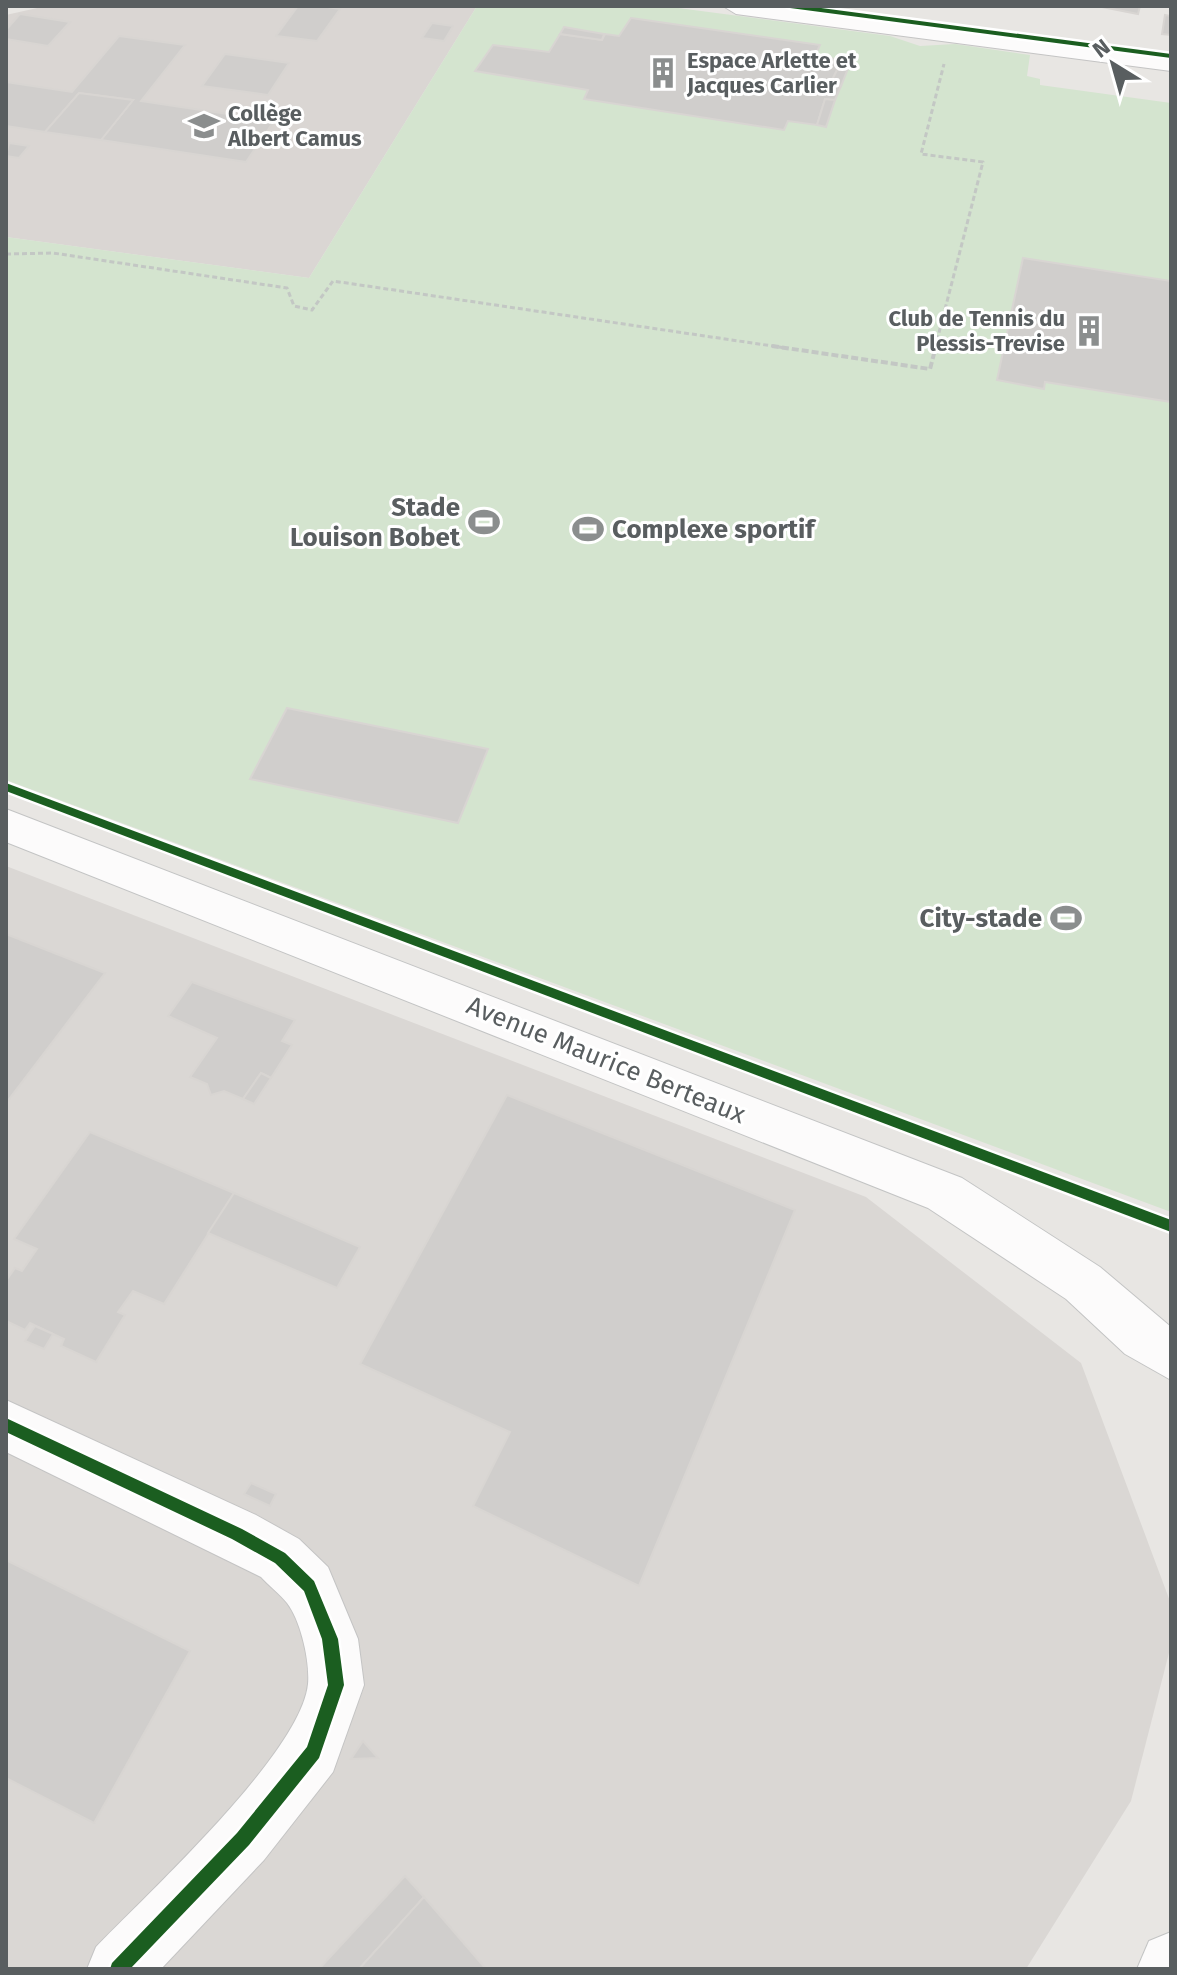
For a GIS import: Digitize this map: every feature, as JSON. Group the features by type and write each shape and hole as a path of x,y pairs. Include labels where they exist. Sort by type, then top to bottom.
{"street":[{"path":"736,6 1171,63"},
{"name":"Avenue Maurice Berteaux","path":"6,825 945,1193 1083,1283 1143,1337 1171,1356"},
{"path":"6,1425 237,1534 280,1558 309,1586 330,1639 336,1685 313,1752 243,1839 118,1969"},
{"path":"1168,1969 1171,1963"}],"path":[{"path":"6,254 53,253 287,288 294,306 312,310 333,281 930,369 983,162 921,154 947,52"}],"shaded area":[{"name":"Collège Albert Camus","path":"46,6 477,6 309,278 6,237 6,15"},
{"path":"6,866 866,1197 1081,1363 1171,1604 1171,1645 1131,1801 1026,1969 6,1969"}],"green space":[{"name":"Complexe sportif","path":"477,6 663,6 890,36 920,46 955,44 1030,55 1027,76 1040,79 1040,85 1171,103 1171,1212 6,780 6,237 309,278"}],"building":[{"path":"298,6 340,9 317,41 276,36"},
{"path":"1097,6 1140,6 1138,14"},
{"path":"20,14 70,22 48,46 6,39 6,30"},
{"path":"1165,15 1171,16 1171,35 1162,34"},
{"name":"Espace Arlette et Jacques Carlier","path":"631,18 820,45 815,56 842,60 830,84 841,86 835,100 825,99 817,125 788,121 784,130 584,99 588,90 475,71 493,45 549,52 560,34 602,40 605,34 619,36"},
{"path":"432,23 453,26 444,41 422,38"},
{"path":"564,27 604,34 602,40 560,34"},
{"path":"119,36 185,45 141,101 274,121 246,162 101,140 133,100 79,93 45,132 6,126 6,82 72,92"},
{"path":"225,54 289,63 268,95 202,86"},
{"path":"842,60 851,61 841,86 830,84"},
{"path":"79,93 133,100 101,140 45,132"},
{"path":"825,99 835,100 826,127 817,125"},
{"path":"9,143 29,146 19,158 6,156"},
{"name":"Club de Tennis du Plessis-Trevise","path":"1023,258 1171,281 1171,402 1045,382 1044,389 997,380"},
{"path":"287,708 488,749 458,823 250,779"},
{"path":"6,934 105,973 6,1103"},
{"path":"192,982 295,1020 282,1041 292,1045 271,1078 261,1073 243,1099 224,1091 211,1095 207,1084 190,1077 217,1038 168,1016"},
{"path":"261,1073 271,1078 254,1104 243,1099"},
{"path":"507,1095 795,1210 639,1586 473,1506 510,1432 360,1364"},
{"path":"90,1132 234,1193 164,1304 133,1291 118,1312 125,1315 96,1362 61,1346 64,1339 30,1323 25,1330 6,1321 6,1281 15,1268 22,1271 37,1249 14,1239"},
{"path":"234,1193 360,1247 337,1288 208,1233"},
{"path":"35,1326 53,1334 44,1349 25,1341"},
{"path":"251,1483 276,1494 270,1506 244,1494"},
{"path":"6,1560 190,1651 94,1823 6,1778"},
{"path":"363,1741 378,1758 351,1759"},
{"path":"405,1876 424,1897 359,1969 319,1969"},
{"path":"424,1897 486,1969 359,1969"}],"cycle path":[{"path":"790,6 1171,56"},
{"path":"6,787 1171,1226"},
{"path":"6,1425 237,1534 280,1558 309,1586 330,1639 336,1685 313,1752 243,1839 118,1969"}],"place":[{"name":"Espace Arlette et Jacques Carlier","path":"663,73"},
{"name":"Collège Albert Camus","path":"204,126"},
{"name":"Club de Tennis du Plessis-Trevise","path":"1089,331"},
{"name":"Stade Louison Bobet","path":"484,522"},
{"name":"Complexe sportif","path":"588,529"},
{"name":"City-stade","path":"1066,918"}]}
